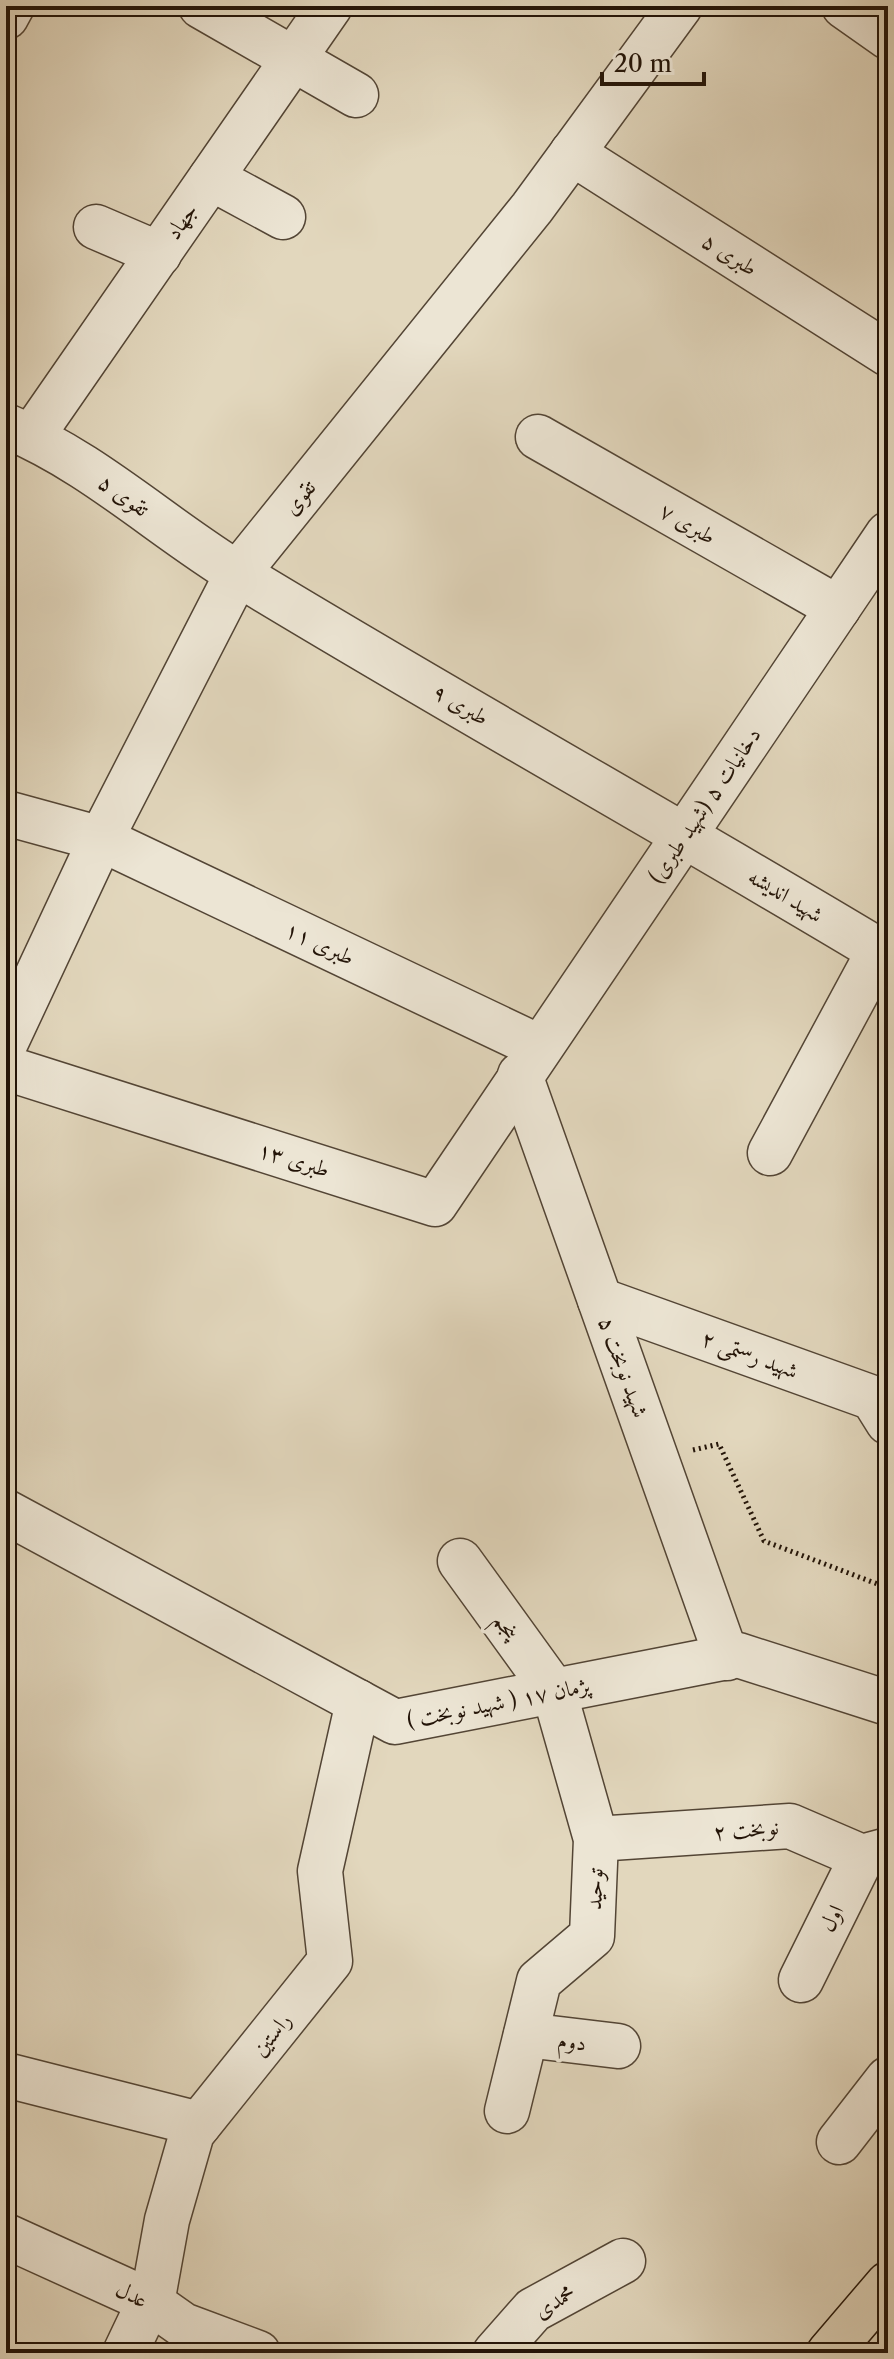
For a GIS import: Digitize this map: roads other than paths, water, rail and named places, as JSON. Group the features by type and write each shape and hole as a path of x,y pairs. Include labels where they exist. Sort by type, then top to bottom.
{"main road":[{"path":"829,2353 888,2284"}],"street":[{"path":"6,17 12,6"},
{"path":"201,6 356,95"},
{"name":"جهاد","path":"19,431 159,254 330,6"},
{"name":"تقوی","path":"6,1042 101,839 237,574 532,208 680,6"},
{"path":"844,6 888,37"},
{"name":"طبری ۵","path":"572,153 888,354"},
{"path":"211,178 283,217"},
{"path":"96,227 159,254"},
{"name":"تقوی ۵","path":"19,431 97,476 237,574"},
{"name":"طبری ۷","path":"538,437 838,608"},
{"name":"دخانیات ۵ (شهید طبری)","path":"530,1061 838,608 876,578 888,534"},
{"name":"طبری ۹","path":"237,574 684,834"},
{"name":"طبری ۱۱","path":"6,813 101,839 530,1061"},
{"name":"شهید اندیشه","path":"684,834 884,953"},
{"path":"770,1153 884,953"},
{"name":"طبری ۱۳","path":"6,1068 435,1204 530,1061"},
{"name":"شهید نوبخت ۵","path":"530,1061 600,1300 727,1658"},
{"name":"شهید رستمی ۲","path":"600,1300 873,1398 888,1422"},
{"name":"پژمان ۱۷ ( شهید نوبخت )","path":"6,1512 395,1722 738,1655 888,1703"},
{"name":"پنجم","path":"460,1561 554,1691"},
{"name":"توحید","path":"507,2111 539,1981 592,1936 596,1839 554,1691"},
{"name":"راستین","path":"125,2353 154,2292 167,2220 192,2133 330,1961 320,1871 358,1702"},
{"name":"نوبخت ۲","path":"596,1839 790,1826 875,1853"},
{"name":"اول","path":"801,1980 875,1853"},
{"name":"دوم","path":"526,2035 618,2046"},
{"path":"6,2075 199,2124"},
{"path":"839,2142 888,2079"},
{"name":"عدل","path":"6,2236 149,2301 183,2325 258,2353"},
{"name":"محمدی","path":"495,2353 533,2310 623,2261"}]}
